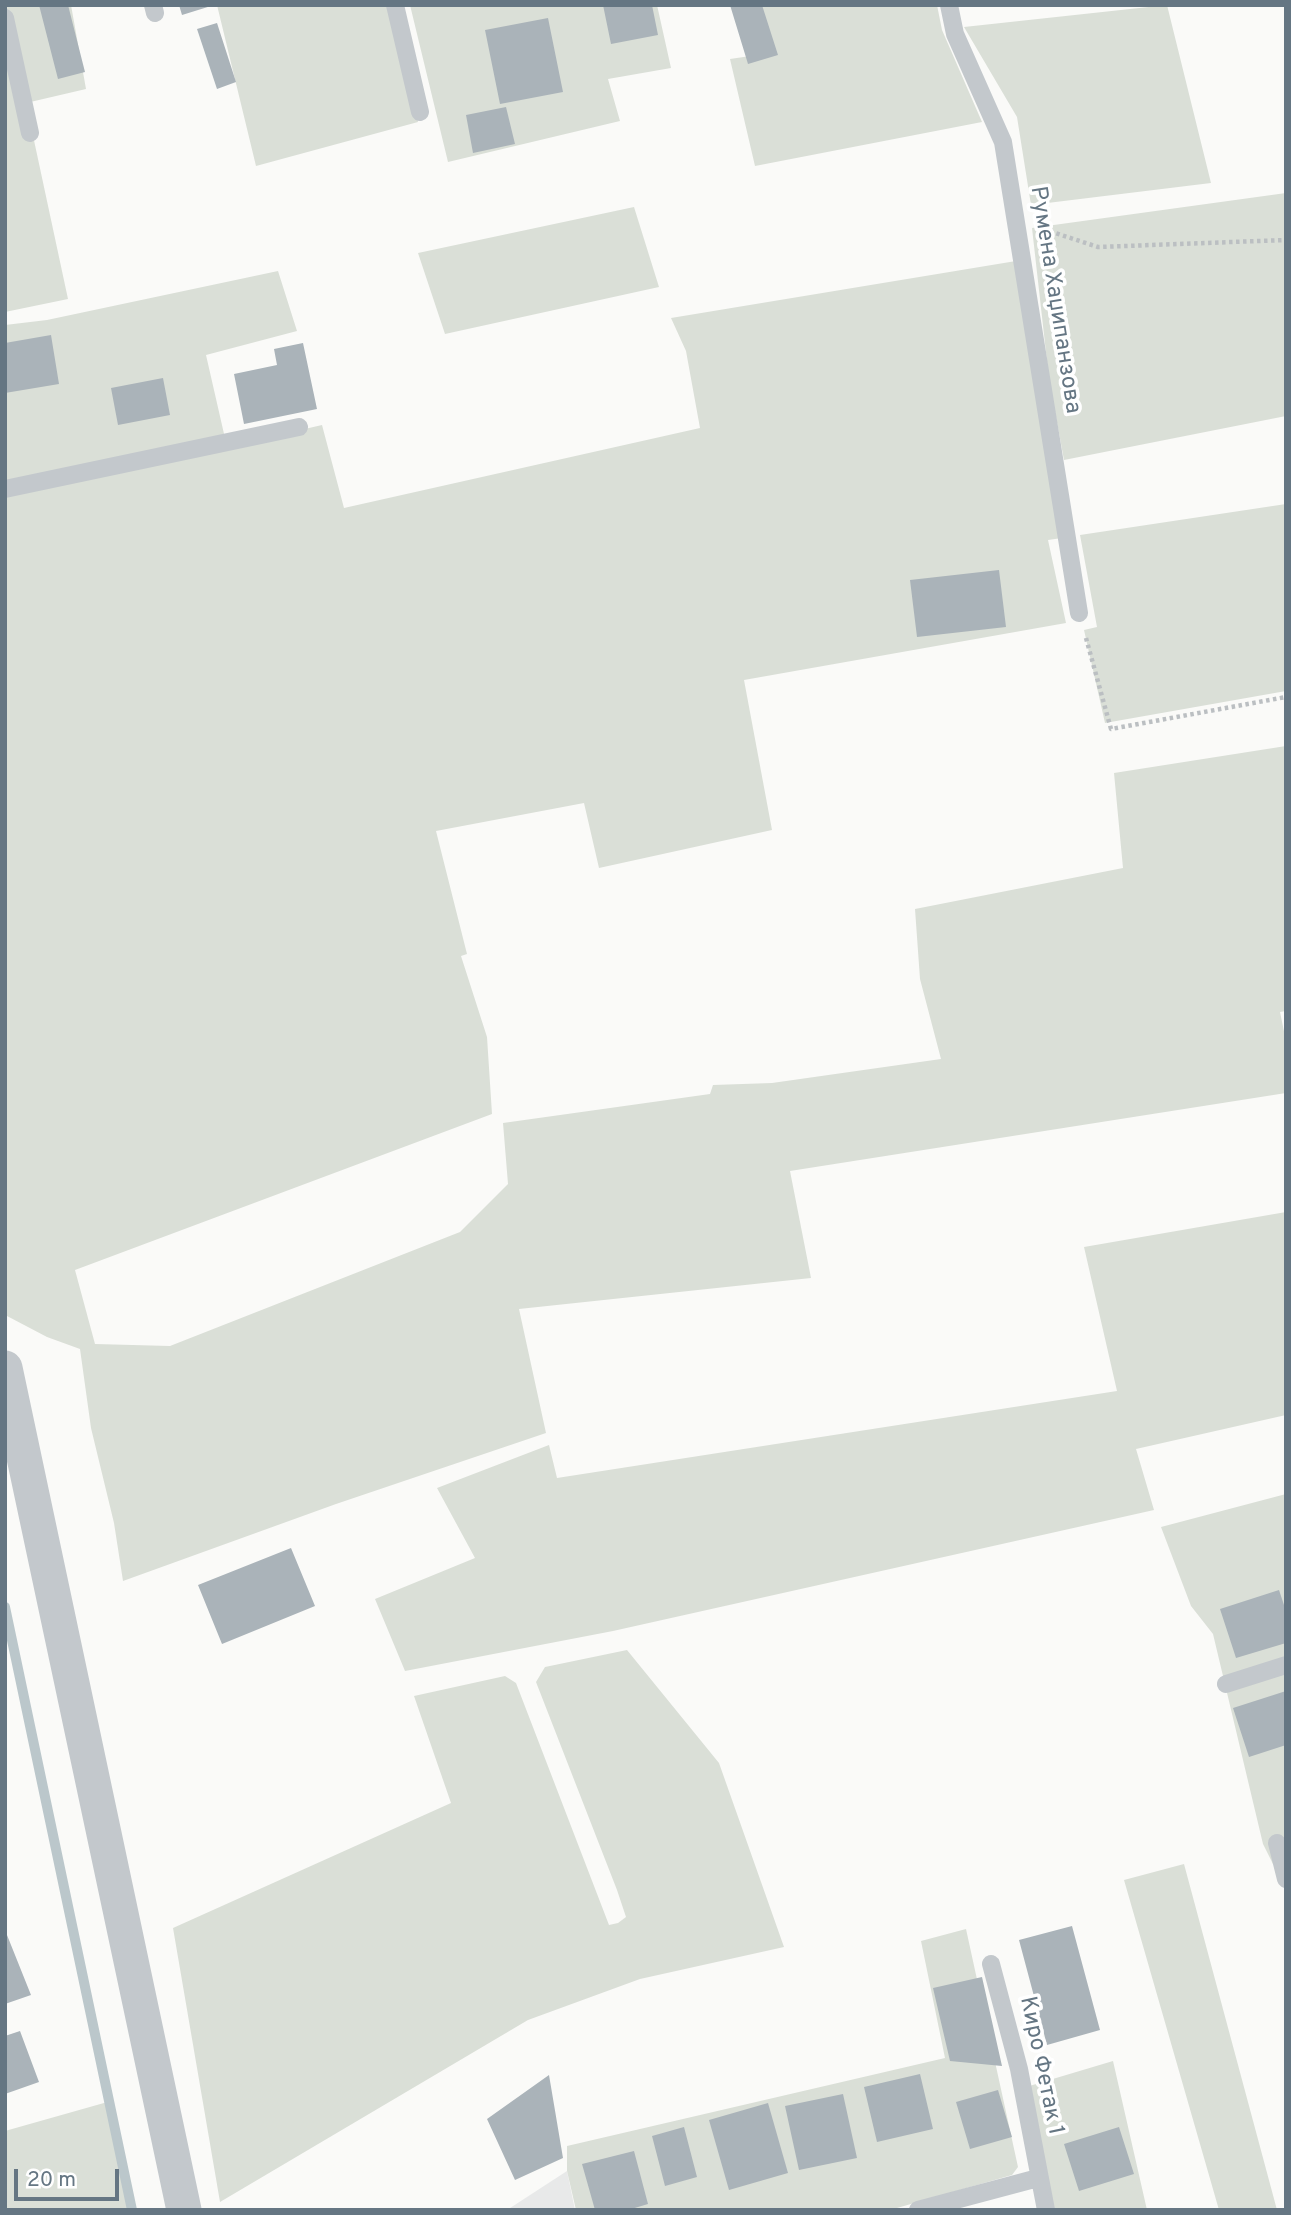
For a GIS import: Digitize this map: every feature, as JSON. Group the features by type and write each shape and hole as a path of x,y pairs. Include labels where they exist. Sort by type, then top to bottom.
{"street":[{"path":"5,1368 184,2210"}],"lane":[{"path":"395,5 419,112"},
{"name":"Румена Хаџипанзова","path":"948,5 955,34 1003,142 1079,612"},
{"path":"5,18 30,133"},
{"path":"5,489 299,427"},
{"path":"1226,1684 1286,1665"},
{"path":"1278,1843 1286,1878"},
{"name":"Киро Фетак 1","path":"991,1964 1019,2069 1046,2210"},
{"path":"918,2210 1038,2178"}],"path":[{"path":"1016,220 1098,247 1286,240"},
{"path":"1079,612 1111,729 1286,697"}],"shaded area":[{"path":"6,5 71,5 86,89 26,103 68,299 5,312 5,30 11,28"},
{"path":"217,5 388,5 418,122 256,166"},
{"path":"410,5 657,5 671,68 608,79 620,121 448,162"},
{"path":"760,5 937,5 942,30 982,122 755,166 730,59 771,53"},
{"path":"1167,5 1211,183 1031,205 1017,117 964,27"},
{"path":"1286,193 1286,416 1064,460 1049,379 1032,228"},
{"path":"634,207 659,287 445,334 418,253"},
{"path":"1016,261 1062,538 1048,540 1066,623 744,680 772,830 599,868 584,803 436,831 467,954 461,956 487,1037 492,1114 75,1270 95,1344 170,1346 460,1232 508,1184 503,1123 710,1094 713,1085 772,1083 941,1059 920,979 915,909 1123,868 1114,773 1286,746 1286,1011 1280,1012 1286,1041 1286,1093 790,1171 811,1278 519,1309 546,1433 336,1504 123,1581 114,1523 91,1428 80,1349 47,1337 7,1316 5,1309 5,325 47,320 278,271 297,331 206,355 227,447 322,425 344,508 700,428 686,351 671,318"},
{"path":"1286,504 1286,691 1105,723 1084,630 1097,627 1080,535"},
{"path":"1286,1212 1286,1415 1136,1449 1154,1510 613,1631 405,1671 375,1599 475,1558 437,1488 549,1445 557,1478 1117,1391 1084,1247"},
{"path":"1286,1494 1286,1861 1273,1864 1263,1844 1213,1634 1191,1606 1161,1527"},
{"path":"627,1650 719,1763 784,1947 640,1979 528,2020 220,2202 173,1928 451,1803 414,1696 505,1676 516,1683 609,1925 618,1923 626,1917 617,1890 536,1682 545,1667"},
{"path":"1184,1864 1277,2210 1219,2210 1124,1880"},
{"path":"966,1929 1018,2167 1012,2175 890,2210 576,2210 567,2171 567,2146 945,2058 921,1941"},
{"path":"1113,2061 1147,2210 1049,2210 1026,2087"},
{"path":"111,2101 132,2210 5,2210 5,2131"},
{"path":"567,2171 575,2210 507,2210"}],"building":[{"path":"39,5 68,5 85,72 58,79"},
{"path":"179,5 210,5 211,6 182,15"},
{"path":"603,5 652,5 658,35 611,44"},
{"path":"730,5 762,5 778,55 748,64"},
{"path":"548,18 563,92 500,104 485,30"},
{"path":"217,23 236,82 217,89 197,29"},
{"path":"506,107 515,144 473,153 466,115"},
{"path":"51,335 59,384 5,393 5,343"},
{"path":"303,343 317,409 244,424 234,374 277,365 274,349"},
{"path":"163,378 170,415 118,425 111,388"},
{"path":"999,570 1006,627 917,637 910,580"},
{"path":"291,1548 315,1606 222,1644 198,1585"},
{"path":"1279,1590 1286,1611 1286,1643 1236,1658 1220,1609"},
{"path":"1286,1691 1286,1745 1249,1757 1233,1708"},
{"path":"1072,1926 1100,2030 1047,2045 1019,1940"},
{"path":"5,1930 31,1995 5,2004"},
{"path":"982,1977 1002,2066 950,2061 933,1988"},
{"path":"20,2031 39,2082 5,2094 5,2036"},
{"path":"920,2074 933,2129 877,2142 864,2087"},
{"path":"549,2075 563,2158 515,2180 487,2119"},
{"path":"998,2090 1012,2137 970,2149 956,2102"},
{"path":"843,2094 857,2158 799,2170 785,2106"},
{"path":"768,2103 788,2173 729,2190 709,2120"},
{"path":"684,2127 697,2177 665,2186 652,2136"},
{"path":"1119,2127 1134,2174 1079,2191 1064,2144"},
{"path":"634,2151 648,2204 628,2210 595,2210 582,2164"}],"waterway":[{"path":"5,1607 132,2210"}]}
